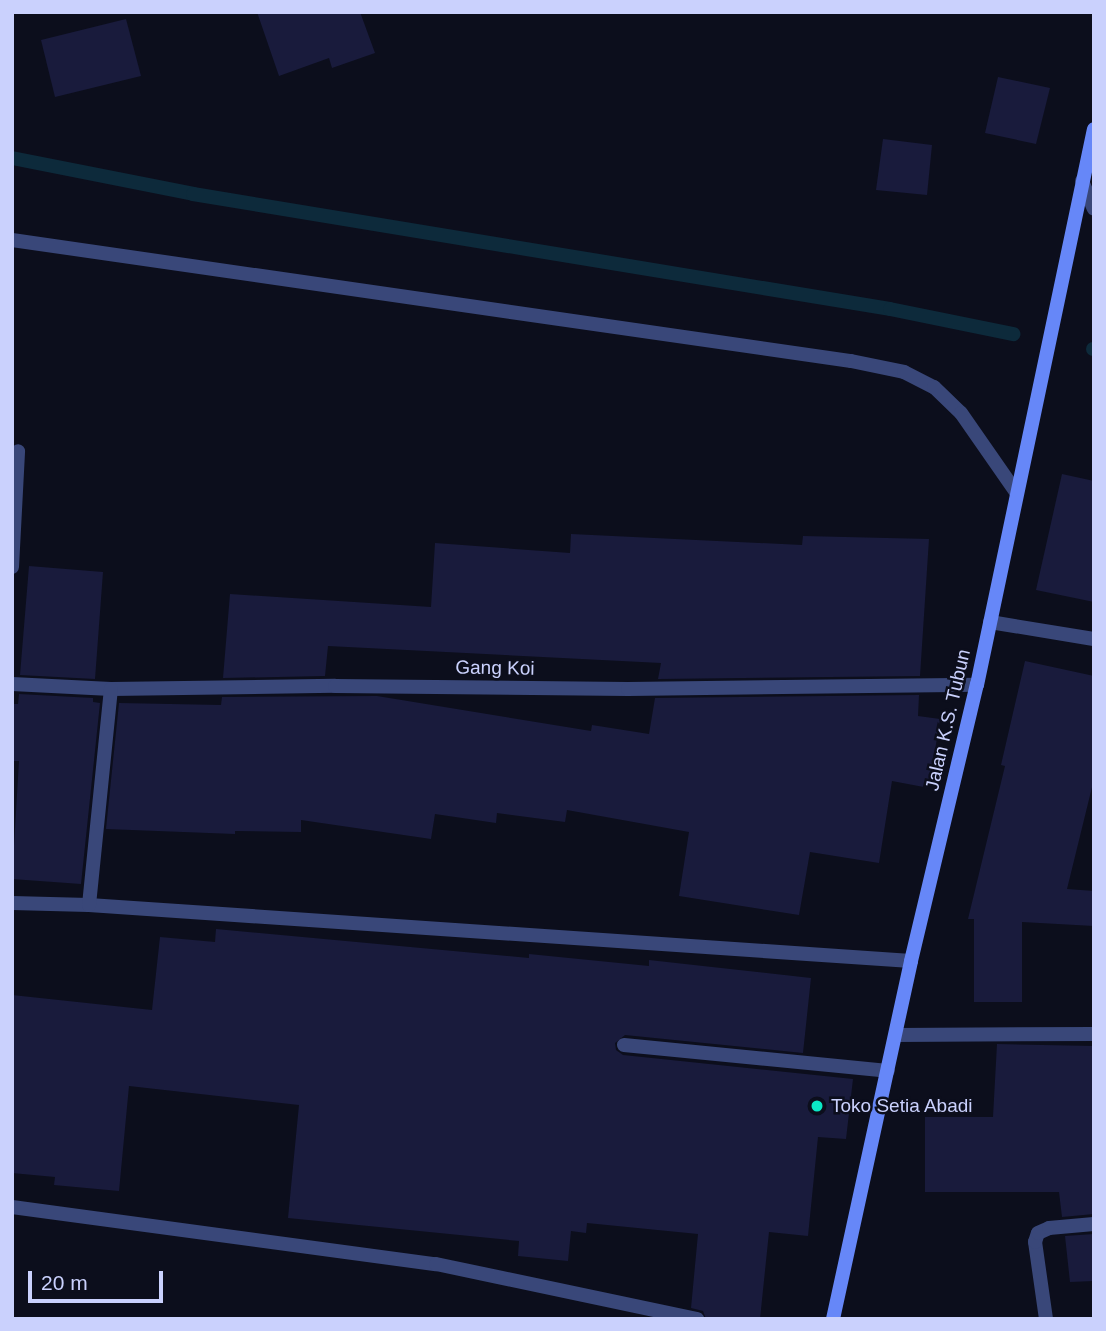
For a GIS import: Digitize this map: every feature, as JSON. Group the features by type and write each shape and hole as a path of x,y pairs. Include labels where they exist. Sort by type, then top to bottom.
{"street":[{"name":"Jalan K.S. Tubun","path":"833,1319 911,961 977,685 1094,129"},
{"path":"1082,181 1094,209"},
{"path":"12,240 851,361 904,372 934,387 961,413 1016,492"},
{"path":"12,567 18,451"},
{"path":"990,622 1094,639"},
{"name":"Gang Koi","path":"12,684 111,690 335,685 628,689 977,685"},
{"path":"89,905 111,690"},
{"path":"12,903 89,905 911,961"},
{"path":"896,1035 1094,1034"},
{"path":"624,1045 888,1071"},
{"path":"12,1207 436,1264 698,1319"},
{"path":"1046,1319 1035,1242 1038,1233 1049,1228 1094,1224"}],"building":[{"path":"257,12 360,12 375,53 332,68 329,58 279,76"},
{"path":"126,19 141,76 55,97 41,40"},
{"path":"998,77 1050,88 1036,144 985,133"},
{"path":"883,139 932,145 927,195 876,190"},
{"path":"1062,474 1094,481 1094,602 1036,590"},
{"path":"571,534 802,545 803,536 929,539 920,676 658,679 661,663 328,646 325,676 223,678 230,594 431,607 435,543 570,553"},
{"path":"29,566 103,572 95,679 20,675"},
{"path":"1025,661 1094,676 1094,779 1067,889 1094,891 1094,926 1022,922 1022,1002 974,1002 974,919 968,919 1005,766 1001,765"},
{"path":"19,694 93,698 93,702 100,703 81,884 12,879 19,761 12,761 12,704 18,704"},
{"path":"919,695 918,716 940,719 929,788 892,781 879,863 810,852 799,915 679,896 689,832 567,810 565,822 497,813 496,823 435,814 431,839 301,820 301,832 235,831 235,834 106,829 119,703 221,705 222,697 377,696 591,731 592,725 649,734 655,698"},
{"path":"216,929 529,958 529,954 649,966 649,960 811,978 803,1053 625,1035 615,1043 616,1050 623,1055 853,1079 846,1139 818,1137 808,1236 769,1232 760,1319 706,1319 703,1311 691,1308 698,1234 587,1223 586,1233 571,1231 568,1261 518,1256 519,1241 288,1218 299,1105 129,1086 119,1191 54,1185 55,1177 12,1173 12,995 152,1010 160,937 215,942"},
{"path":"997,1044 1094,1046 1094,1214 1062,1217 1059,1192 925,1192 925,1117 993,1117"},
{"path":"1094,1234 1094,1281 1070,1282 1065,1236"}],"waterway":[{"path":"12,158 193,194 890,309 1013,334"}],"place":[{"name":"Toko Setia Abadi","path":"817,1106"}]}
